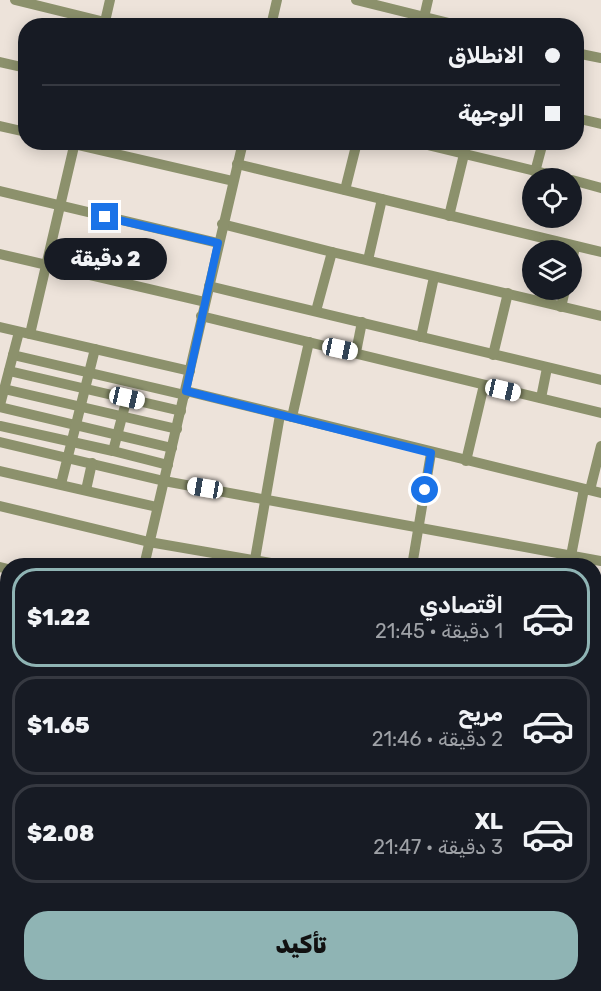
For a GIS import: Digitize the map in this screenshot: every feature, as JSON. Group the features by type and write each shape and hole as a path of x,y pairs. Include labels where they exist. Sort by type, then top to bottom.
{"street":[{"path":"15,0 82,18"},
{"path":"106,18 110,0"},
{"path":"273,18 277,0"},
{"path":"356,0 413,18"},
{"path":"424,18 428,0"},
{"path":"584,54 601,58"},
{"path":"0,62 18,66"},
{"path":"584,120 601,124"},
{"path":"0,126 18,130"},
{"path":"30,334 72,150"},
{"path":"102,150 232,181"},
{"path":"146,558 241,150"},
{"path":"345,190 355,150"},
{"path":"448,150 522,169"},
{"path":"449,216 465,150"},
{"path":"536,168 541,150"},
{"path":"237,164 550,240"},
{"path":"582,183 601,188"},
{"path":"0,191 218,243"},
{"path":"368,260 382,199"},
{"path":"222,224 601,316"},
{"path":"582,248 601,252"},
{"path":"316,311 332,252"},
{"path":"0,254 205,302"},
{"path":"421,337 434,277"},
{"path":"208,286 601,380"},
{"path":"493,355 508,293"},
{"path":"561,307 563,300"},
{"path":"201,316 601,413"},
{"path":"356,352 362,322"},
{"path":"0,327 190,371"},
{"path":"19,332 0,406 172,448"},
{"path":"292,417 309,342"},
{"path":"61,484 95,349"},
{"path":"13,355 292,417 592,491"},
{"path":"541,398 547,368"},
{"path":"9,371 181,411"},
{"path":"466,460 484,385"},
{"path":"4,389 177,429"},
{"path":"17,410 21,393"},
{"path":"113,451 127,398"},
{"path":"256,558 280,415"},
{"path":"0,426 168,465"},
{"path":"0,442 164,481 419,528 561,558"},
{"path":"571,558 592,491 601,446"},
{"path":"413,558 431,453"},
{"path":"86,490 92,463"},
{"path":"0,471 157,507"},
{"path":"0,506 149,542 234,558"}],"route":[{"path":"105,217 218,243 186,391 431,453 425,490"}]}
